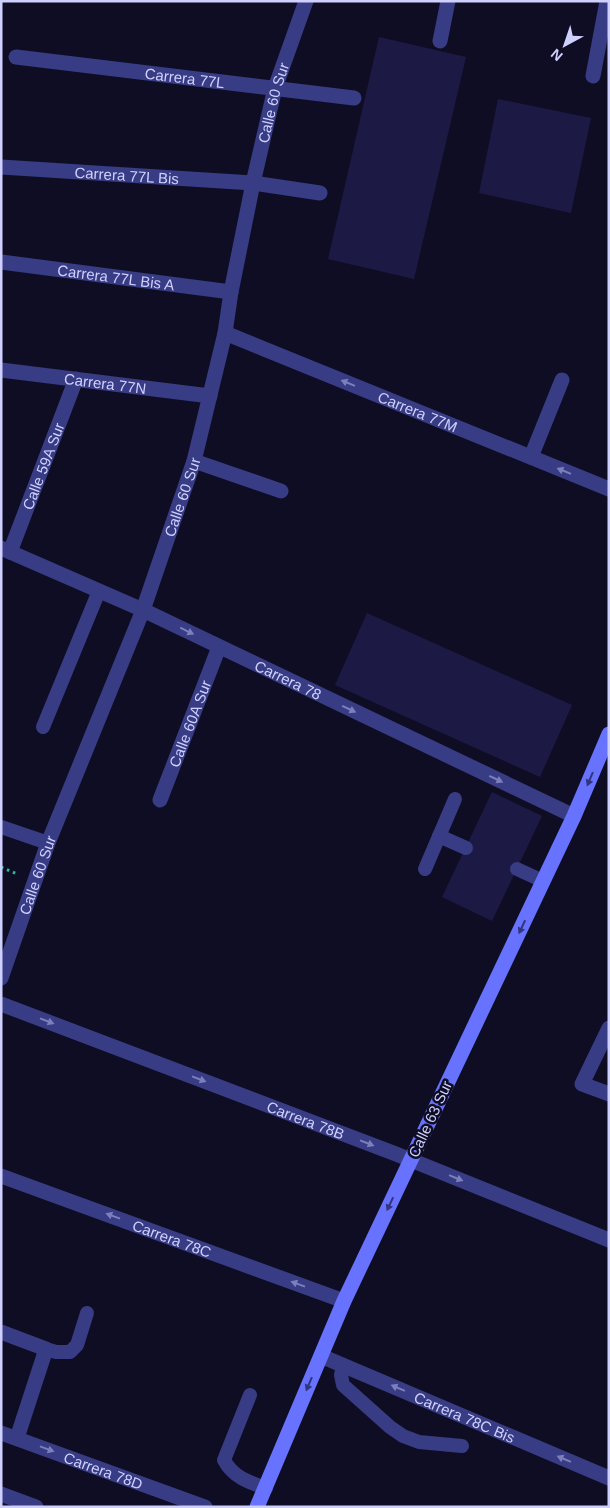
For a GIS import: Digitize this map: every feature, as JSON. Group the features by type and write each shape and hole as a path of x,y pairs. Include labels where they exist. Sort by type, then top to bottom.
{"main road":[{"name":"Calle 63 Sur","path":"257,1507 344,1300 574,816 604,757 609,734"}],"street":[{"name":"Calle 60 Sur","path":"1,978 48,843 143,610 194,461 225,333 231,292 275,88 306,1"},
{"path":"440,41 448,1"},
{"path":"593,76 607,1"},
{"name":"Carrera 77L","path":"16,57 354,98"},
{"name":"Carrera 77L Bis","path":"1,168 254,182 320,193"},
{"name":"Carrera 77L Bis A","path":"1,262 231,292"},
{"name":"Carrera 77M","path":"225,333 609,489"},
{"name":"Carrera 77N","path":"1,370 210,396"},
{"name":"Calle 59A Sur","path":"6,550 76,379"},
{"path":"531,457 562,380"},
{"path":"194,461 281,491"},
{"name":"Carrera 78","path":"6,550 143,610 574,816"},
{"name":"Calle 60A Sur","path":"160,800 219,647"},
{"name":"Carrera 78B","path":"1,1004 411,1160 609,1240"},
{"path":"609,1028 582,1084 609,1094"},
{"name":"Carrera 78C","path":"1,1176 344,1300"},
{"path":"1,1332 46,1349 17,1438"},
{"name":"Carrera 78C Bis","path":"321,1356 609,1478"},
{"name":"Carrera 78D","path":"1,1433 205,1507"},
{"path":"1,1494 36,1507"}],"lane":[{"path":"43,727 99,591"},
{"path":"425,869 455,799"},
{"path":"1,827 48,843"},
{"path":"439,836 466,848"},
{"path":"517,869 543,881"},
{"path":"46,1349 56,1352 70,1352 77,1345 87,1313"},
{"path":"343,1365 341,1375 343,1385 390,1427 403,1436 419,1442 462,1446"},
{"path":"250,1396 224,1460 229,1470 245,1481 266,1488"}],"building":[{"path":"379,37 466,57 414,279 328,259"},
{"path":"498,99 591,118 571,213 479,193"},
{"path":"367,613 572,705 540,777 335,685"},
{"path":"492,792 542,816 492,921 442,897"}]}
